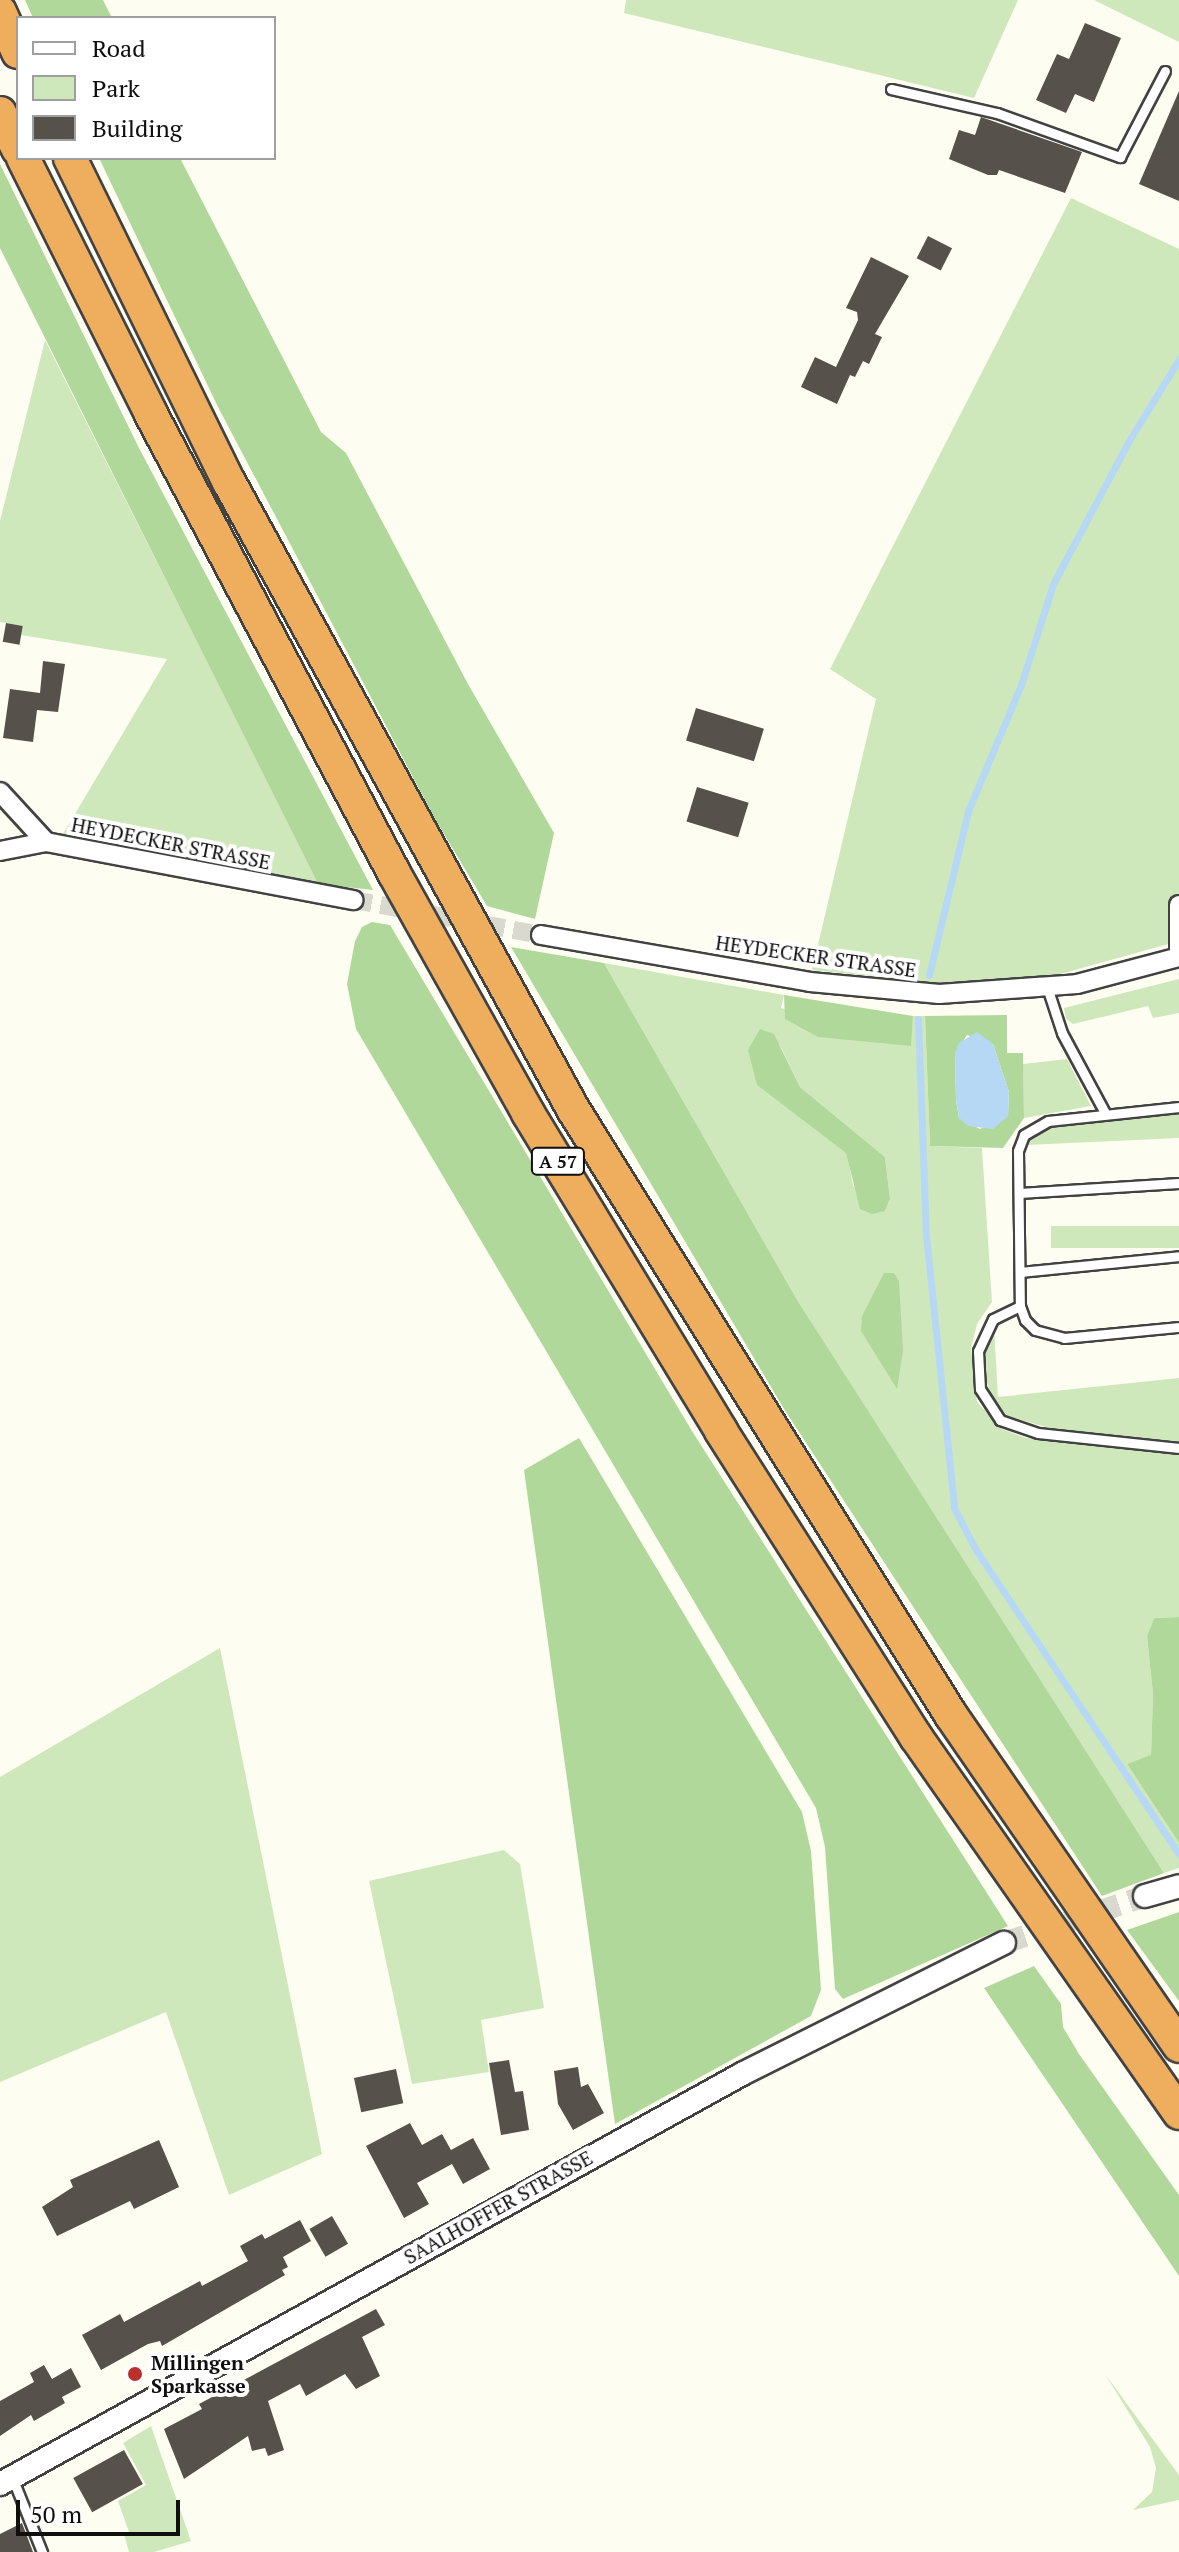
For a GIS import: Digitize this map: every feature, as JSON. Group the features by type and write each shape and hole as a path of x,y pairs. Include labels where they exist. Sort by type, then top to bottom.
{"highway":[{"path":"0,12 16,48"},
{"path":"0,113 16,145"},
{"name":"A 57","path":"24,160 173,456 394,873 528,1113 721,1431 916,1737 1179,2113"},
{"name":"A 57","path":"71,160 229,482 573,1109 951,1715 1179,2046"}],"street":[{"name":"HEYDECKER STRASSE","path":"0,792 46,842 354,900"},
{"path":"0,851 46,842"},
{"path":"1179,905 1179,949"},
{"name":"HEYDECKER STRASSE","path":"541,935 869,989 966,994 1047,987 1113,976 1179,957"},
{"path":"1145,1896 1179,1886"},
{"name":"SAALHOFFER STRASSE","path":"6,2481 742,2074 1004,1943"}],"lane":[{"path":"891,89 997,113 1120,157 1165,71"},
{"path":"1047,987 1062,1033 1105,1113"},
{"path":"1179,1107 1048,1121 1031,1129 1018,1151 1020,1306 1035,1330 1064,1338 1179,1327"},
{"path":"1019,1193 1179,1183"},
{"path":"1020,1272 1179,1256"},
{"path":"1020,1306 993,1319 978,1351 980,1389 1000,1420 1038,1433 1179,1448"},
{"path":"6,2481 42,2552"}],"green space":[{"path":"25,0 103,0 111,16 32,16"},
{"path":"626,0 1018,0 974,98 624,13"},
{"path":"1094,0 1179,0 1179,42"},
{"path":"100,160 181,160 321,432 346,453 468,684 554,833 535,919 487,906 435,819 218,407"},
{"path":"0,164 139,448 373,890 318,884 0,248"},
{"path":"1071,198 1179,249 1179,941 1046,978 959,985 812,970 876,699 830,669"},
{"path":"45,340 318,884 63,834 167,659 21,635 22,626 0,622 0,521"},
{"path":"372,922 390,925 692,1431 1008,1926 843,1999 835,1989 825,1847 816,1808 356,1029 347,984 355,941 362,927"},
{"path":"511,947 604,963 799,1303 1164,1873 1102,1896 784,1409"},
{"path":"604,963 784,995 781,1008 910,1046 913,1016 925,1016 930,1146 982,1148 992,1302 977,1324 971,1348 977,1402 1002,1429 1026,1438 1179,1454 1179,1617 1154,1618 1147,1636 1153,1694 1151,1756 1127,1764 1179,1843 1179,1868 1164,1873 799,1303","holes":["779,1043 800,1087 885,1157 890,1199 885,1211 853,1186 847,1153 806,1120"]},
{"path":"1179,979 1179,1013 1153,1018 1148,1006 1073,1024 1066,1019 1064,1008"},
{"path":"784,995 913,1016 911,1046 818,1037 785,1019"},
{"path":"1007,1015 1007,1053 1023,1053 1024,1118 1003,1148 930,1146 925,1016","holes":["967,1035 993,1044 1009,1092 1008,1116 980,1129 959,1118 955,1054"]},
{"path":"760,1029 774,1034 800,1087 885,1157 890,1199 885,1211 872,1214 860,1209 846,1153 757,1085 748,1050"},
{"path":"1067,1059 1091,1106 1024,1118 1023,1064"},
{"path":"1179,1114 1179,1138 1027,1145 1032,1135 1051,1126"},
{"path":"1051,1226 1179,1226 1179,1248 1051,1248"},
{"path":"884,1273 894,1273 899,1281 903,1351 897,1389 861,1331 862,1316"},
{"path":"994,1327 998,1397 1179,1378 1179,1442 1049,1428 1008,1416 992,1399 984,1373 984,1351"},
{"path":"579,1438 802,1812 811,1851 821,1990 811,2016 615,2124 524,1470"},
{"path":"1179,1617 1179,1843 1127,1764 1151,1755 1153,1694 1147,1636 1154,1618"},
{"path":"220,1648 322,2154 229,2195 166,2012 0,2082 0,1777"},
{"path":"504,1850 520,1864 544,2008 481,2020 489,2072 412,2084 369,1881"},
{"path":"1179,1912 1179,2001 1127,1930"},
{"path":"1034,1966 1061,2004 1063,2027 1079,2054 1179,2195 1179,2276 984,1988"},
{"path":"1105,2374 1179,2475 1179,2500 1133,2510 1152,2492 1156,2468 1150,2447"},
{"path":"151,2426 191,2541 154,2552 129,2552 124,2534 129,2532 118,2501 146,2485 123,2443"}],"water":[{"path":"977,1032 993,1044 1009,1092 1008,1116 993,1129 968,1126 959,1118 956,1100 955,1054 959,1043"}],"building":[{"path":"1085,23 1121,38 1094,102 1075,94 1066,113 1036,100 1057,54 1069,59"},
{"path":"1179,91 1179,201 1139,184"},
{"path":"981,117 1082,152 1065,193 999,170 997,175 988,175 949,159 959,130 975,135"},
{"path":"928,236 952,248 941,271 917,258"},
{"path":"871,257 909,276 875,334 882,337 869,364 863,361 855,377 850,375 837,404 801,387 815,357 836,367 858,320 857,312 846,308"},
{"path":"6,623 23,626 19,645 3,642"},
{"path":"43,661 65,664 58,712 37,710 33,742 3,738 10,689 40,693"},
{"path":"696,708 764,729 754,761 686,741"},
{"path":"697,787 749,803 738,837 686,821"},
{"path":"509,2060 515,2092 523,2091 529,2130 501,2135 489,2063"},
{"path":"578,2067 581,2087 588,2084 604,2113 573,2130 558,2104 554,2071"},
{"path":"396,2069 403,2103 361,2112 354,2078"},
{"path":"410,2123 422,2145 442,2134 451,2150 473,2138 490,2169 463,2184 452,2164 417,2183 429,2204 404,2218 366,2146"},
{"path":"159,2140 179,2187 134,2209 130,2201 57,2236 42,2207 73,2187 70,2180"},
{"path":"332,2216 348,2244 325,2257 309,2229"},
{"path":"300,2220 311,2241 283,2257 288,2267 282,2270 285,2275 162,2346 160,2341 148,2344 101,2370 82,2335 120,2314 124,2322 200,2281 202,2286 248,2261 240,2246 262,2234 265,2239"},
{"path":"376,2309 385,2325 362,2337 380,2376 356,2389 345,2374 306,2396 300,2384 268,2401 284,2450 268,2456 265,2448 252,2451 248,2436 184,2479 164,2429 202,2409 199,2404"},
{"path":"44,2365 52,2379 71,2368 81,2387 62,2397 65,2403 34,2421 31,2415 0,2436 0,2401 34,2382 30,2373"},
{"path":"124,2450 143,2484 92,2512 73,2478"},
{"path":"22,2523 33,2552 0,2552 0,2534"}],"waterway":[{"path":"929,975 968,811 1021,685 1053,584 1127,444 1179,359"},
{"path":"918,1019 926,1235 954,1508 976,1550 1179,1854"}],"tunnel":[{"path":"354,900 541,935"},
{"path":"1004,1943 1145,1896"}],"place":[{"name":"Millingen Sparkasse","path":"135,2374"}]}
